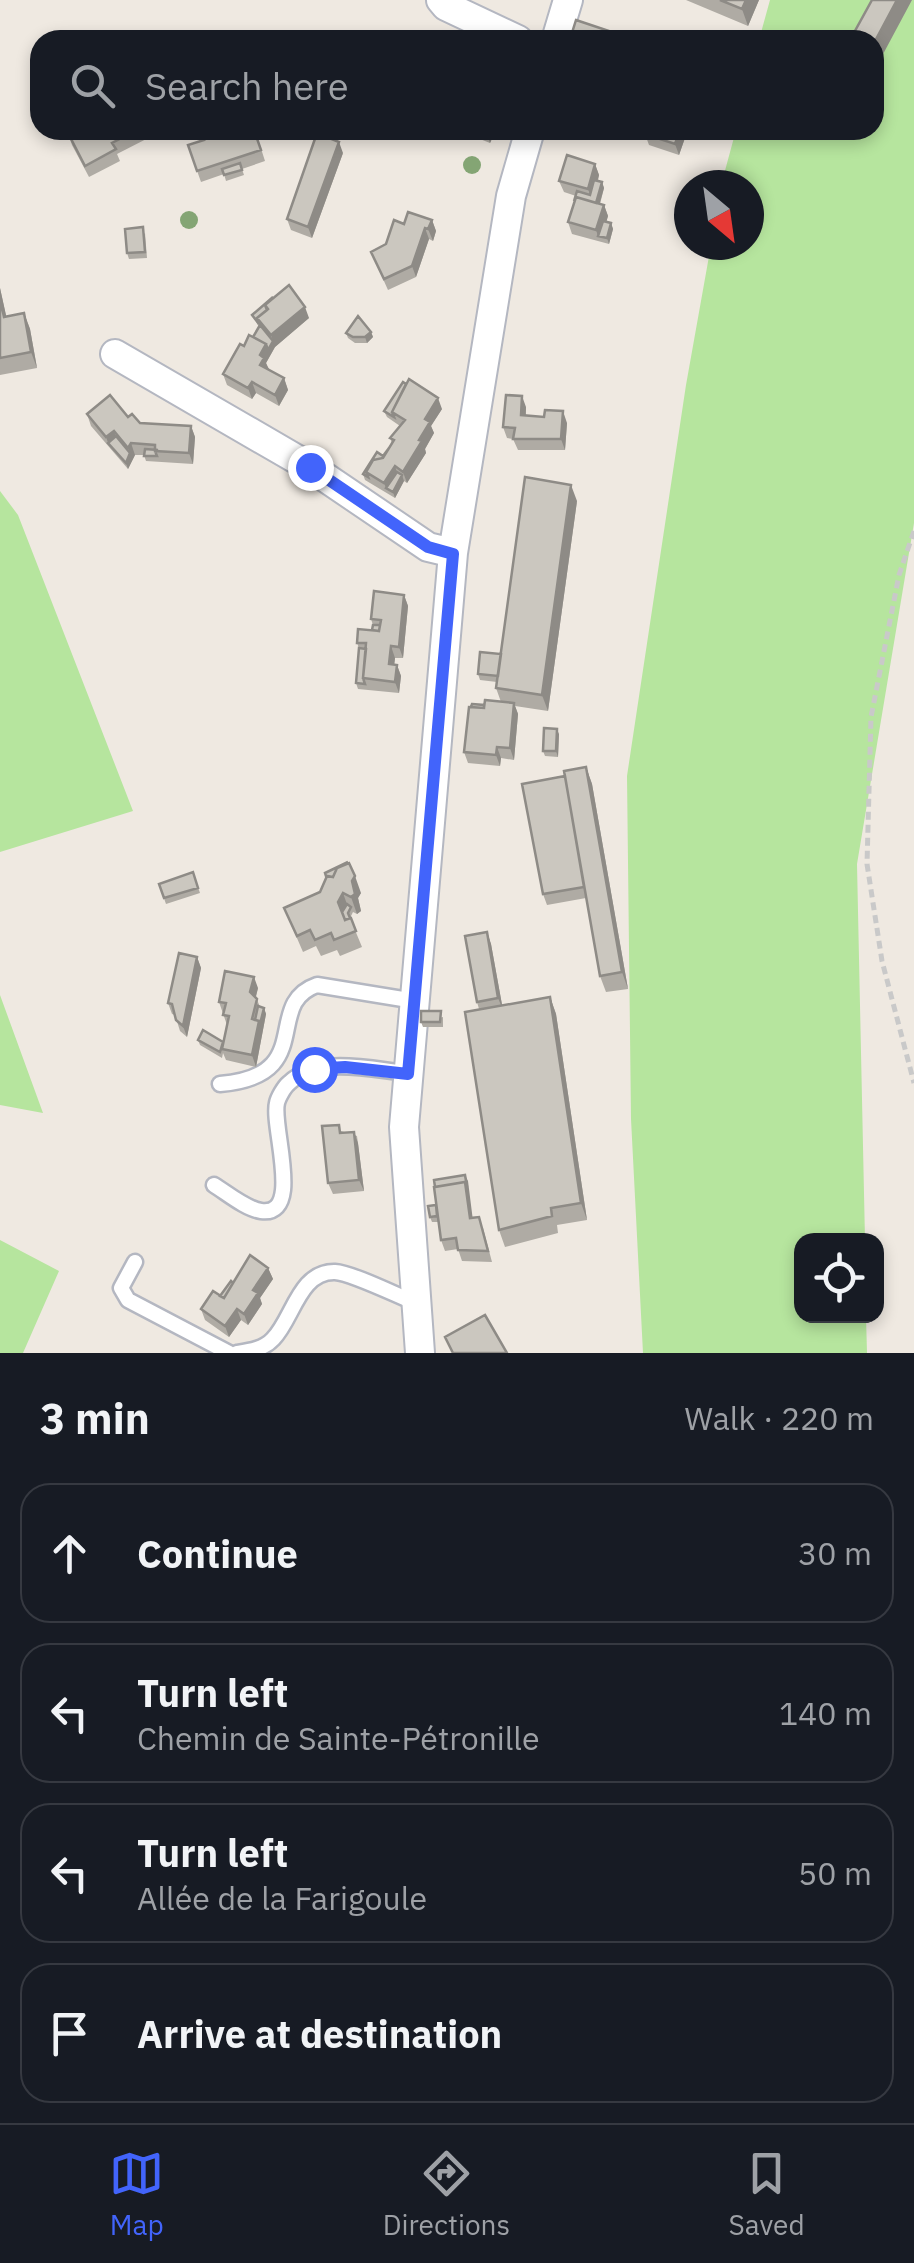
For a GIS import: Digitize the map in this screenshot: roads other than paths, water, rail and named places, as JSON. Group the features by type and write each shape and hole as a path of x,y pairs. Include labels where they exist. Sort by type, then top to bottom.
{"street":[{"path":"441,0 497,30"},
{"path":"559,30 568,0"},
{"path":"420,1353 404,1127 453,554 511,196 527,140"},
{"path":"115,354 310,467 428,547 453,554"}],"lane":[{"path":"220,1084 244,1082 266,1072 278,1058 294,1002 305,989 317,985 415,1001"},
{"path":"214,1184 257,1211 271,1211 280,1203 285,1186 277,1101 290,1082 314,1069 345,1067 408,1074"},
{"path":"135,1262 121,1288 128,1300 229,1353"},
{"path":"237,1353 256,1350 274,1339 304,1288 320,1275 336,1272 417,1303"}]}
